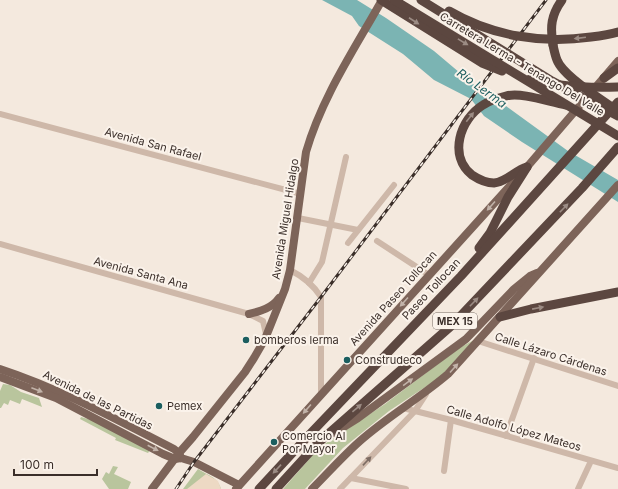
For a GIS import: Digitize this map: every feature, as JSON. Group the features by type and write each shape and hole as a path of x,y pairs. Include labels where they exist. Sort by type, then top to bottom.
{"highway":[{"path":"381,0 482,63 507,73 541,82 576,87 618,87"},
{"name":"Carretera Lerma - Tenango Del Valle","path":"394,0 566,106 618,136"},
{"path":"421,0 552,81 618,116"},
{"path":"430,0 459,17 490,30 513,36 548,40 575,39 618,32"},
{"path":"562,0 557,6 551,23 553,45 557,61 565,72 618,110"},
{"path":"604,78 618,68"},
{"path":"527,167 520,169 502,181 494,183 478,179 463,165 459,154 460,138 465,124 476,110 489,102 507,96 518,96 566,106"},
{"name":"Paseo Tollocan","path":"259,489 461,276 618,102"},
{"name":"MEX 15","path":"276,489 318,443 451,326 582,188 618,147"},
{"path":"461,276 490,233 508,197 527,167"},
{"path":"500,317 531,309 618,292"}],"main road":[{"name":"Avenida Miguel Hidalgo","path":"152,489 244,372 265,339 285,289 290,270 306,152 312,134 334,85 381,0"},
{"name":"Avenida Paseo Tollocan","path":"237,487 527,167 534,157 618,61"},
{"path":"312,489 344,455 361,440 427,392 448,374 618,185"},
{"path":"318,443 358,418 461,343 472,334 520,282 542,270"},
{"path":"249,314 270,307 275,303 285,289"},
{"name":"Avenida de las Partidas","path":"0,369 65,394 178,457"},
{"name":"Avenida de las Partidas","path":"0,377 56,398 178,457 194,462 237,487"}],"street":[{"name":"Avenida San Rafael","path":"0,114 301,194"},
{"path":"309,283 322,262 346,157"},
{"path":"348,244 394,185"},
{"path":"298,218 358,230"},
{"path":"377,241 429,275"},
{"name":"Avenida Santa Ana","path":"0,244 249,314 263,321 266,334"},
{"path":"290,270 309,283 321,297 321,393"},
{"name":"Calle Lázaro Cárdenas","path":"478,341 618,386"},
{"path":"506,436 534,358"},
{"path":"340,489 415,411 427,392"},
{"name":"Calle Adolfo López Mateos","path":"404,408 618,468"},
{"path":"444,471 451,420"},
{"path":"578,489 591,461"},
{"path":"351,478 406,489"}],"green space":[{"path":"474,340 442,376 389,411 343,448 305,489 283,489 320,447 385,404 459,348"},
{"path":"3,384 10,385 21,392 39,398 42,407 22,399 20,404 10,400 8,405 4,403 0,408 0,391"},
{"path":"81,417 102,423 151,449 148,453 115,440 116,438 80,419"},
{"path":"113,466 118,467 114,474 131,482 128,489 109,489 102,479 106,472 109,474"},
{"path":"198,469 215,479 220,485 221,489 183,489"}],"shaded area":[{"path":"206,474 218,481 221,489 187,489"}],"water":[{"path":"322,0 357,0 386,18 434,51 479,89 506,106 568,151 618,180 618,202 522,142 484,116 471,99 434,80 403,54 359,26 352,16"}],"railway":[{"path":"176,489 194,462 546,0"}],"place":[{"name":"bomberos lerma","path":"246,340"},
{"name":"Construdeco","path":"347,360"},
{"name":"Pemex","path":"159,406"},
{"name":"Comercio Al Por Mayor","path":"274,442"}],"water label":[{"name":"Río Lerma","path":"482,88"}]}
